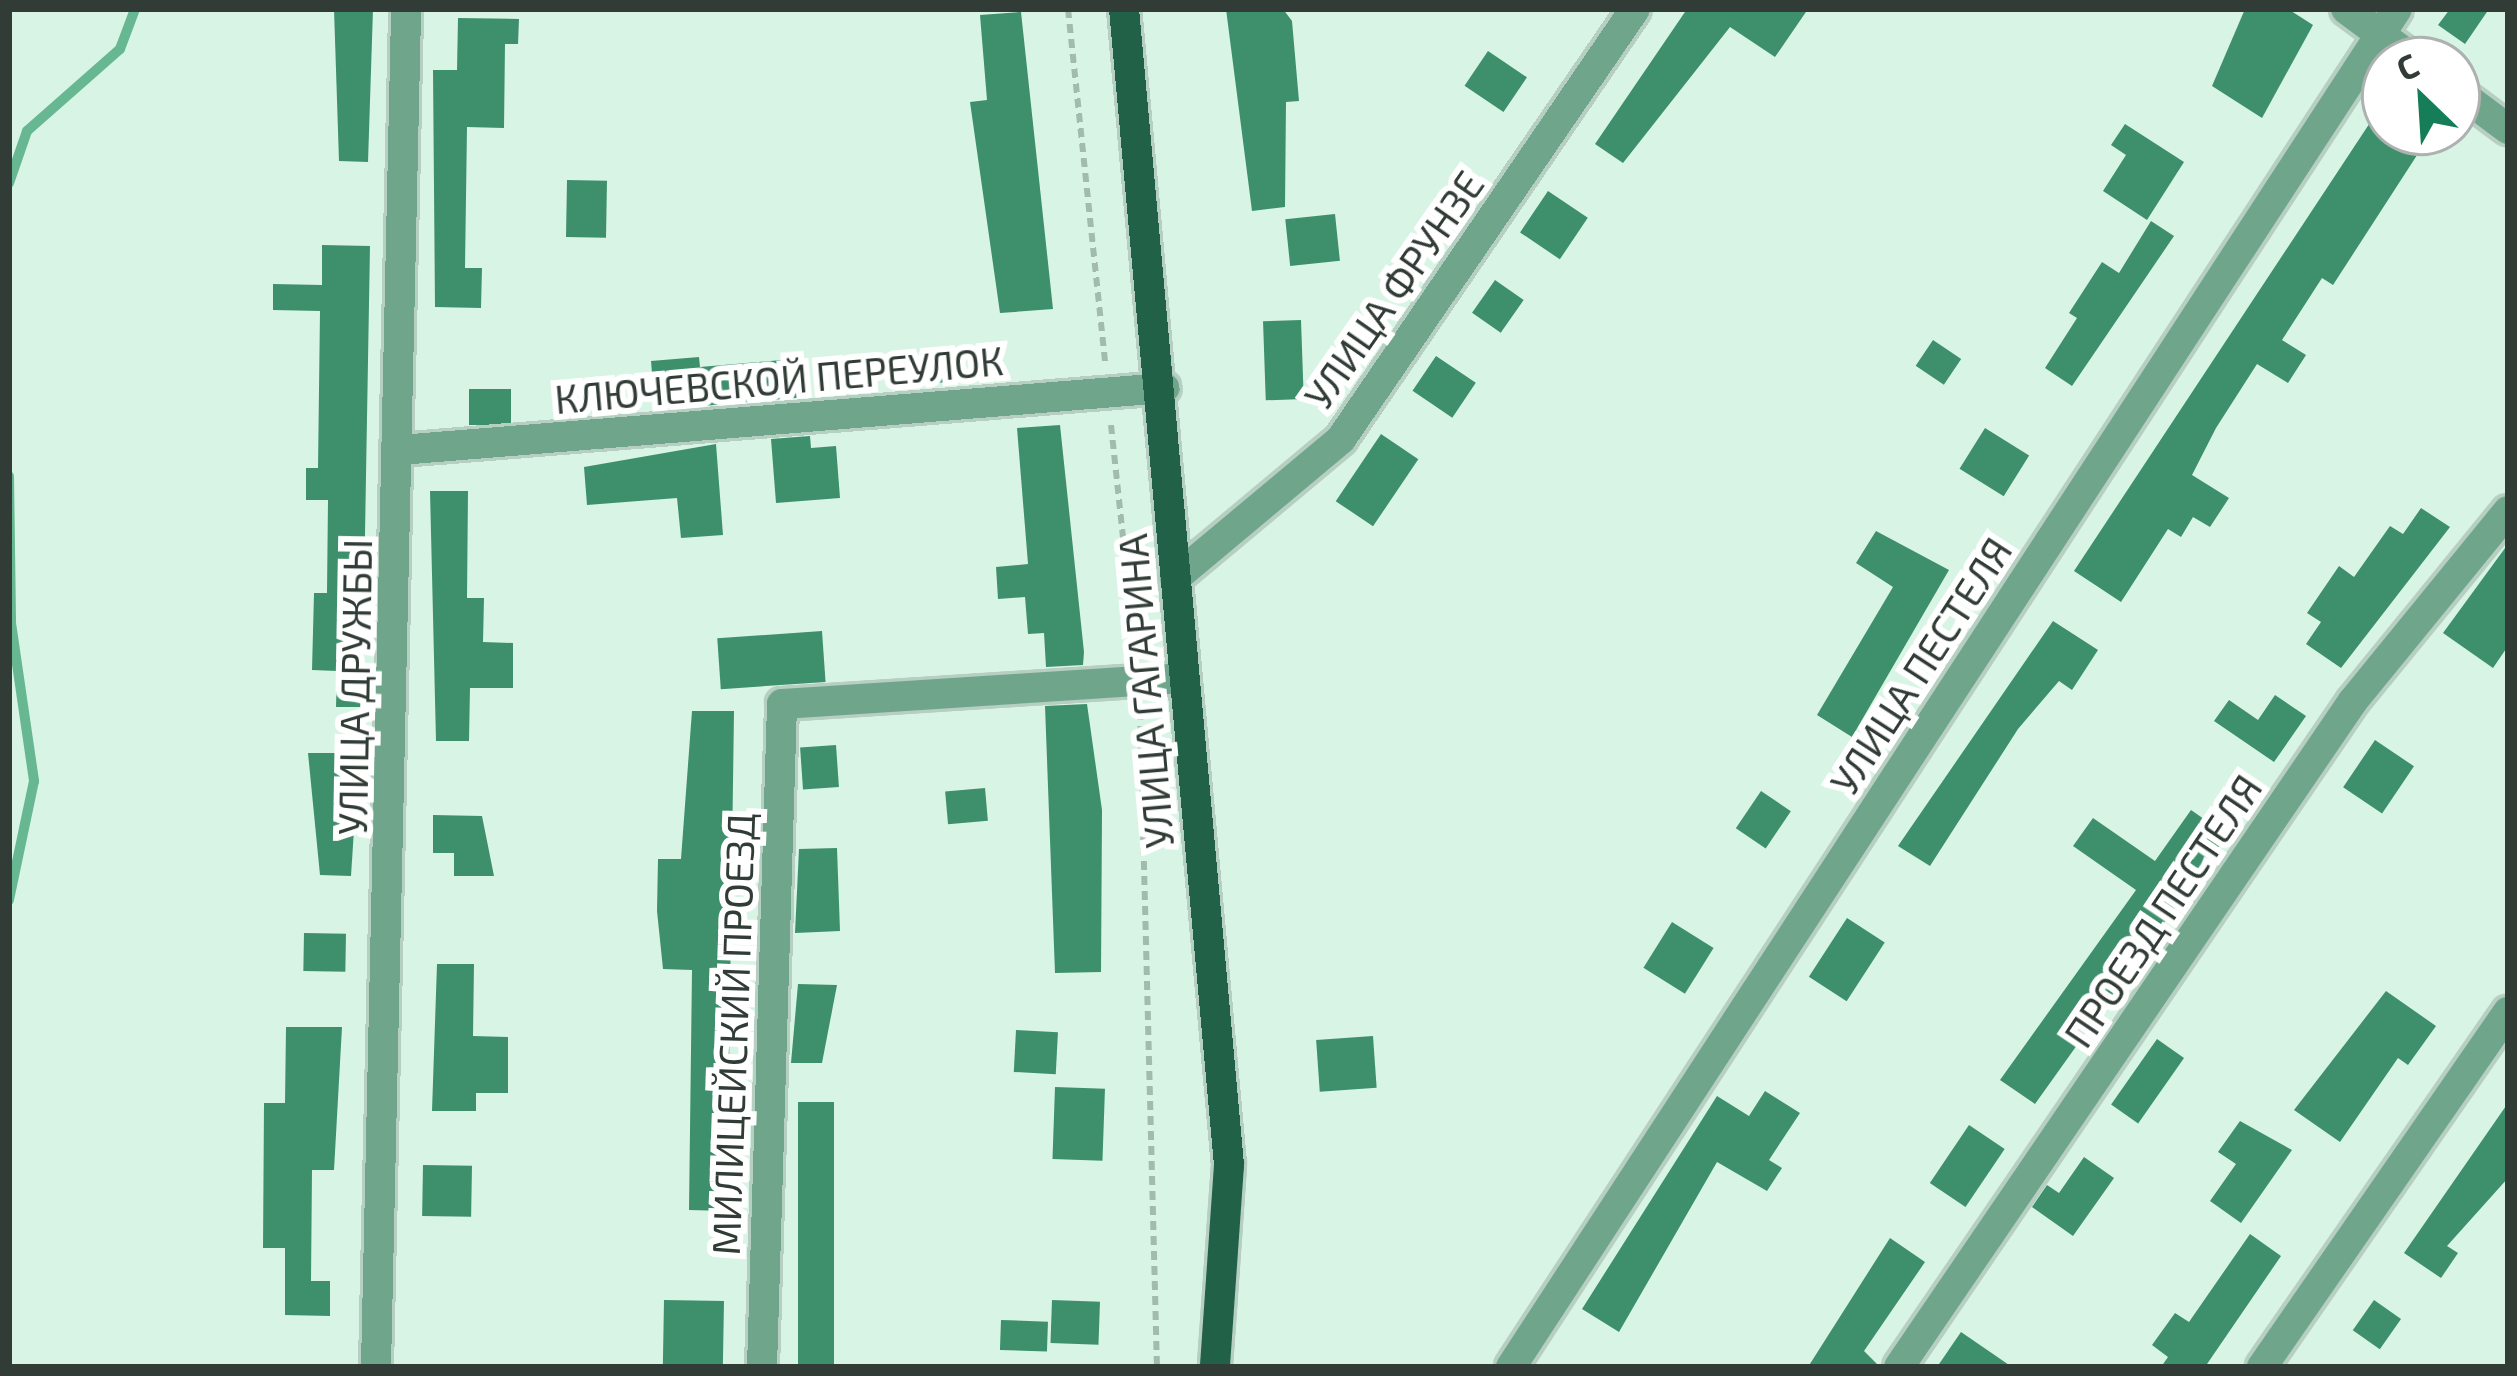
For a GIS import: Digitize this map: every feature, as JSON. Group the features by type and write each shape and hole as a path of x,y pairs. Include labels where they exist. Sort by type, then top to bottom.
{"main road":[{"name":"УЛИЦА ГАГАРИНА","path":"1124,9 1163,388 1182,677 1228,1165 1215,1367"}],"street":[{"name":"УЛИЦА ДРУЖБЫ","path":"376,1367 400,450 406,9"},
{"name":"УЛИЦА ФРУНЗЕ","path":"1175,578 1341,439 1635,9"},
{"path":"2346,9 2388,22"},
{"name":"УЛИЦА ПЕСТЕЛЯ","path":"1511,1367 2388,22"},
{"path":"2481,109 2508,129"},
{"name":"КЛЮЧЕВСКОЙ ПЕРЕУЛОК","path":"400,450 1163,388"},
{"name":"ПРОЕЗД ПЕСТЕЛЯ","path":"1899,1367 2353,701 2508,511"},
{"name":"МИЛИЦЕЙСКИЙ ПРОЕЗД","path":"762,1367 782,704 1182,677"},
{"path":"2262,1367 2508,1012"}],"building":[{"path":"334,9 373,9 368,162 339,161"},
{"path":"1226,9 1283,9 1292,21 1299,101 1286,102 1285,207 1252,211"},
{"path":"1687,9 1808,9 1775,57 1730,27 1623,163 1595,144"},
{"path":"2245,9 2288,9 2313,25 2262,118 2212,86"},
{"path":"2450,9 2489,9 2470,36 2454,36 2438,25"},
{"path":"1021,12 1053,309 1000,313 970,102 987,100 980,15"},
{"path":"458,18 519,19 518,44 505,44 504,128 467,127 465,268 482,268 481,308 435,307 433,70 457,70"},
{"path":"1488,51 1527,77 1503,112 1465,86"},
{"path":"2125,124 2184,162 2147,220 2103,191 2126,155 2111,145"},
{"path":"2361,136 2361,156 2416,156 2333,285 2322,278 2282,340 2306,355 2288,383 2257,364 2216,428 2192,475 2229,498 2210,527 2193,517 2181,537 2168,529 2121,602 2074,571"},
{"path":"567,180 607,181 606,238 566,237"},
{"path":"1548,191 1588,218 1560,259 1520,232"},
{"path":"1335,214 1340,261 1290,266 1285,219"},
{"path":"2151,221 2174,236 2072,386 2045,368 2077,318 2069,313 2102,262 2119,273"},
{"path":"322,245 370,246 362,707 336,707 337,671 312,670 314,593 327,593 328,500 306,500 306,468 318,468 320,311 273,310 273,284 322,285"},
{"path":"1495,280 1524,300 1501,333 1472,313"},
{"path":"1301,320 1304,399 1266,400 1263,321"},
{"path":"1933,340 1961,359 1944,385 1916,366"},
{"path":"964,351 967,380 935,383 932,354"},
{"path":"1436,356 1476,383 1452,418 1413,391"},
{"path":"699,357 700,367 804,358 807,397 655,410 651,361"},
{"path":"469,389 511,389 511,425 469,425"},
{"path":"1060,425 1084,652 1083,665 1046,667 1044,633 1028,634 1025,597 998,599 996,567 1028,564 1017,428"},
{"path":"1985,428 2029,456 2004,496 1960,469"},
{"path":"1381,434 1418,459 1373,526 1336,501"},
{"path":"810,436 811,448 836,446 840,498 776,503 771,439"},
{"path":"716,444 723,535 681,538 677,498 587,505 584,467"},
{"path":"430,491 468,491 467,598 484,598 483,642 513,643 513,688 470,688 469,741 436,741"},
{"path":"2421,508 2450,527 2341,668 2306,644 2321,622 2307,613 2339,566 2354,577 2390,526 2403,534"},
{"path":"1876,531 1949,570 1852,737 1817,715 1893,587 1856,563"},
{"path":"2508,544 2508,646 2493,668 2443,633"},
{"path":"2053,621 2098,650 2072,690 2059,681 2018,729 1930,866 1898,846"},
{"path":"822,631 826,682 721,689 717,638"},
{"path":"2275,695 2306,716 2274,762 2214,721 2229,700 2258,720"},
{"path":"1087,704 1102,810 1101,972 1055,973 1045,706"},
{"path":"692,711 734,711 727,1211 689,1210 692,970 663,969 657,911 658,859 681,859"},
{"path":"2375,740 2414,766 2382,814 2343,787"},
{"path":"836,745 839,787 803,789 800,748"},
{"path":"308,753 359,753 351,876 320,875"},
{"path":"985,788 988,821 948,824 945,791"},
{"path":"1761,791 1791,811 1766,848 1736,828"},
{"path":"2191,810 2227,835 2035,1104 2000,1080 2136,890 2073,846 2093,818 2155,861"},
{"path":"433,815 482,816 494,876 454,876 454,853 433,853"},
{"path":"837,848 840,931 795,933 799,849"},
{"path":"1847,918 1885,943 1847,1001 1809,977"},
{"path":"1672,922 1714,948 1685,994 1643,968"},
{"path":"304,933 346,934 345,972 303,971"},
{"path":"437,964 474,964 473,1036 508,1037 508,1093 476,1093 476,1111 432,1111"},
{"path":"798,984 837,985 822,1063 791,1063"},
{"path":"2386,991 2436,1026 2408,1065 2398,1058 2340,1142 2294,1110"},
{"path":"286,1027 342,1027 334,1170 312,1170 311,1281 330,1281 330,1316 285,1315 285,1248 263,1248 264,1103 285,1103"},
{"path":"1016,1030 1058,1032 1056,1074 1014,1072"},
{"path":"1373,1036 1377,1088 1320,1092 1316,1040"},
{"path":"2157,1039 2184,1058 2138,1123 2111,1105"},
{"path":"1055,1087 1105,1089 1102,1161 1052,1159"},
{"path":"1765,1091 1800,1113 1769,1160 1782,1168 1767,1191 1717,1162 1619,1332 1582,1309 1717,1096 1749,1116"},
{"path":"798,1102 834,1102 834,1367 798,1367"},
{"path":"2508,1103 2508,1178 2447,1246 2458,1253 2441,1278 2404,1253"},
{"path":"2240,1121 2292,1150 2241,1223 2210,1201 2236,1164 2218,1152"},
{"path":"1969,1125 2005,1149 1966,1207 1930,1183"},
{"path":"2084,1157 2114,1178 2073,1236 2032,1207 2047,1185 2059,1193"},
{"path":"423,1165 472,1166 471,1217 422,1216"},
{"path":"2250,1234 2281,1256 2205,1367 2161,1367 2168,1357 2152,1345 2175,1313 2189,1322"},
{"path":"1890,1238 1925,1262 1864,1351 1880,1367 1808,1367"},
{"path":"664,1300 724,1301 723,1367 663,1367"},
{"path":"1052,1300 1100,1302 1098,1345 1050,1343"},
{"path":"2374,1300 2401,1319 2380,1349 2353,1330"},
{"path":"1001,1320 1048,1322 1047,1352 1000,1350"},
{"path":"1961,1332 2012,1367 1937,1367"}],"waterway":[{"path":"9,183 27,131 120,49 135,9"},
{"path":"9,476 11,623 34,781 9,900"}]}
